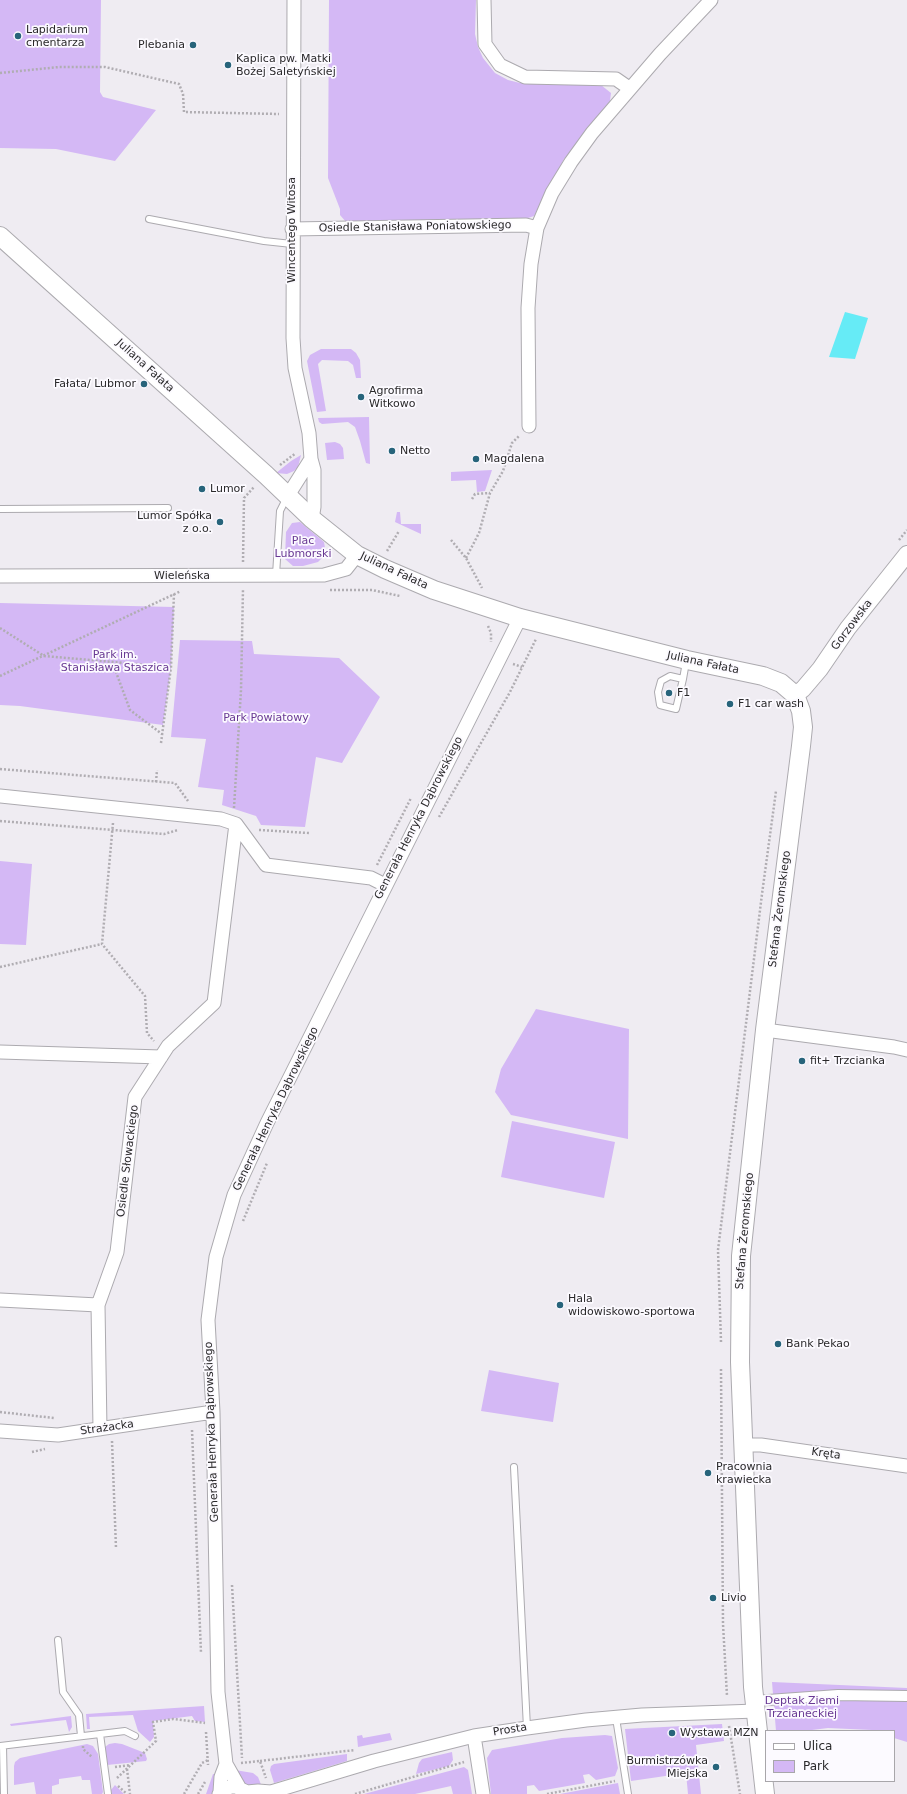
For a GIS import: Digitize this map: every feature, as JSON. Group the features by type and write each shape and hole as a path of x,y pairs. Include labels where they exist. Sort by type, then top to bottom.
{"main road":[{"name":"Juliana Fałata","path":"0,236 312,519 358,555 427,587 520,618 687,660 763,676 781,683 795,695"},
{"name":"Stefana Żeromskiego","path":"765,1794 755,1706 740,1362 741,1256 765,1030 803,727 801,711 795,695"}],"street":[{"name":"Wincentego Witosa","path":"294,0 292,338 295,368 311,444 311,458 314,470 315,496 312,519"},
{"path":"484,0 485,44 500,65 525,77 616,79 629,88"},
{"path":"529,426 528,308 531,264 537,228 552,193 571,162 629,88 711,0"},
{"name":"Osiedle Stanisława Poniatowskiego","path":"292,229 526,225 537,228"},
{"path":"288,497 311,458"},
{"name":"Gorzowska","path":"795,695 803,689 820,669 848,628 907,554"},
{"name":"Wieleńska","path":"0,576 324,575 346,568 358,555"},
{"name":"Generała Henryka Dąbrowskiego","path":"220,1793 221,1777 226,1764 218,1692 213,1412 208,1320 216,1257 234,1195 267,1123 520,618"},
{"path":"0,796 221,819 238,828 266,865 371,878 385,885"},
{"name":"Osiedle Słowackiego","path":"100,1429 98,1305 117,1252 135,1097 168,1046 214,1003 238,828"},
{"path":"765,1030 907,1050"},
{"path":"0,1052 162,1054"},
{"path":"0,1300 98,1305"},
{"name":"Strażacka","path":"0,1431 58,1435 213,1412"},
{"name":"Kręta","path":"744,1445 761,1445 907,1466"},
{"path":"755,1706 838,1695 907,1696"},
{"name":"Prosta","path":"220,1793 230,1787 245,1791 270,1793 374,1761 474,1736 526,1728 616,1718 755,1706"},
{"path":"474,1736 483,1794"},
{"name":"Generała Henryka Dąbrowskiego","path":"226,1764 245,1791"}],"lane":[{"path":"149,219 264,241 292,244"},
{"path":"276,575 280,511 288,497"},
{"path":"0,509 168,508"},
{"path":"682,679 670,676 661,680 658,692 660,705 676,709 687,660"},
{"path":"514,1467 526,1728"},
{"path":"58,1640 63,1692 79,1715 81,1736"},
{"path":"616,1718 628,1794"},
{"path":"4,1794 1,1746 125,1731 134,1736"},
{"path":"100,1734 108,1791"}],"path":[{"path":"0,73 59,67 105,67 179,84 183,94 184,112 293,114"},
{"path":"466,558 479,532 490,493 503,470 512,443 529,426"},
{"path":"309,833 238,828 234,808 241,690 244,498 266,476 311,444"},
{"path":"472,499 475,494 490,493"},
{"path":"386,553 400,531"},
{"path":"451,540 466,558 482,587 480,594"},
{"path":"381,550 391,556"},
{"path":"236,590 250,590"},
{"path":"327,590 372,590 407,598"},
{"path":"0,676 174,594 185,591"},
{"path":"161,743 171,667 174,594"},
{"path":"485,624 489,627 491,633 491,642 487,649"},
{"path":"0,628 44,656 113,664 171,667"},
{"path":"438,819 510,692 534,641 538,637"},
{"path":"113,664 130,710 162,734"},
{"path":"0,769 175,783 199,817"},
{"path":"156,782 157,770"},
{"path":"721,1346 718,1250 758,926 777,787"},
{"path":"371,878 413,795"},
{"path":"114,808 102,944 145,996 147,1033 162,1054"},
{"path":"0,821 164,834 179,830"},
{"path":"0,967 102,944"},
{"path":"241,1227 268,1161"},
{"path":"721,1362 723,1624 727,1696"},
{"path":"0,1412 59,1419"},
{"path":"191,1415 201,1657"},
{"path":"112,1436 116,1548"},
{"path":"232,1580 242,1762"},
{"path":"108,1791 127,1768 156,1741 153,1722 173,1719 205,1722 208,1765"},
{"path":"722,1724 729,1724 740,1794"},
{"path":"226,1764 357,1750"},
{"path":"355,1794 463,1763 476,1750"},
{"path":"184,1794 202,1763 208,1760"},
{"path":"260,1761 270,1793"},
{"path":"127,1768 130,1794"},
{"path":"547,1794 626,1780"}],"green space":[{"path":"0,0 101,0 100,92 103,97 156,110 115,161 56,149 0,148"},
{"path":"329,0 476,0 475,34 478,47 483,58 495,73 508,80 520,83 601,85 611,93 610,101 608,106 564,159 534,216 525,219 346,222 340,215 340,209 328,178"},
{"path":"321,349 351,349 356,353 360,360 361,378 356,378 353,365 348,361 322,360 318,364 326,411 317,412 307,361 310,355"},
{"path":"369,417 370,464 366,463 355,427 348,422 322,424 319,422 318,418"},
{"path":"335,442 340,444 343,448 344,459 327,460 325,443"},
{"path":"301,455 298,467 294,471 287,474 276,473 291,461"},
{"path":"492,470 485,491 477,492 476,480 451,481 451,472"},
{"path":"397,512 400,512 401,524 421,524 421,534 395,522"},
{"name":"Plac Lubmorski","path":"300,522 324,542 326,554 318,562 303,566 293,566 285,559 286,532 292,523"},
{"name":"Park im. Stanisława Staszica","path":"0,603 174,607 171,667 163,725 20,706 0,705"},
{"name":"Park Powiatowy","path":"180,640 252,641 254,654 339,658 380,697 342,763 316,757 305,827 261,825 256,816 222,805 224,790 198,787 206,739 171,737"},
{"path":"0,861 32,864 26,945 0,944"},
{"path":"536,1009 629,1029 628,1139 511,1115 495,1092 501,1069"},
{"path":"512,1121 615,1142 604,1198 501,1177"},
{"path":"489,1370 559,1383 553,1422 481,1411"},
{"name":"Deptak Ziemi Trzcianeckiej","path":"772,1682 907,1688 907,1742 895,1738 895,1730 828,1728 812,1730 776,1730"},
{"path":"204,1706 205,1722 195,1721 192,1716 153,1721 154,1737 150,1742 138,1731 133,1715 89,1717 90,1729 87,1729 86,1714"},
{"path":"71,1716 72,1727 69,1732 66,1720 11,1726 10,1724"},
{"path":"722,1724 724,1741 696,1745 701,1794 688,1794 686,1773 631,1781 625,1729"},
{"path":"390,1733 392,1740 358,1747 357,1736 362,1735 363,1738"},
{"path":"605,1735 612,1736 618,1768 615,1776 596,1780 589,1774 583,1775 585,1783 539,1791 534,1785 527,1786 527,1794 491,1794 487,1758 492,1750 562,1738"},
{"path":"87,1744 93,1746 98,1754 102,1794 92,1794 90,1780 82,1780 81,1776 59,1779 59,1784 52,1786 52,1794 36,1794 34,1782 14,1785 14,1766 15,1762 20,1758"},
{"path":"109,1744 122,1744 145,1753 147,1759 146,1761 107,1765 105,1747"},
{"path":"452,1752 453,1760 449,1766 416,1774 419,1763 422,1759"},
{"path":"347,1754 347,1761 274,1783 270,1770 271,1766 274,1764"},
{"path":"464,1767 468,1770 472,1794 453,1794 451,1786 415,1794 364,1794"},
{"path":"235,1770 253,1773 258,1777 262,1787 250,1786 243,1783"},
{"path":"213,1774 215,1774 214,1794 206,1794"},
{"path":"618,1783 620,1794 560,1794"},
{"path":"115,1785 124,1794 112,1794 111,1790"}],"water":[{"path":"845,312 868,318 855,359 829,357"}],"place":[{"name":"Lapidarium cmentarza","path":"18,36"},
{"name":"Plebania","path":"193,45"},
{"name":"Kaplica pw. Matki Bożej Saletyńskiej","path":"228,65"},
{"name":"Fałata/ Lubmor","path":"144,384"},
{"name":"Agrofirma Witkowo","path":"361,397"},
{"name":"Netto","path":"392,451"},
{"name":"Magdalena","path":"476,459"},
{"name":"Lumor","path":"202,489"},
{"name":"Lumor Spółka z o.o.","path":"220,522"},
{"name":"F1","path":"669,693"},
{"name":"F1 car wash","path":"730,704"},
{"name":"fit+ Trzcianka","path":"802,1061"},
{"name":"Hala widowiskowo-sportowa","path":"560,1305"},
{"name":"Bank Pekao","path":"778,1344"},
{"name":"Pracownia krawiecka","path":"708,1473"},
{"name":"Livio","path":"713,1598"},
{"name":"Wystawa MZN","path":"672,1733"},
{"name":"Burmistrzówka Miejska","path":"716,1767"}]}
